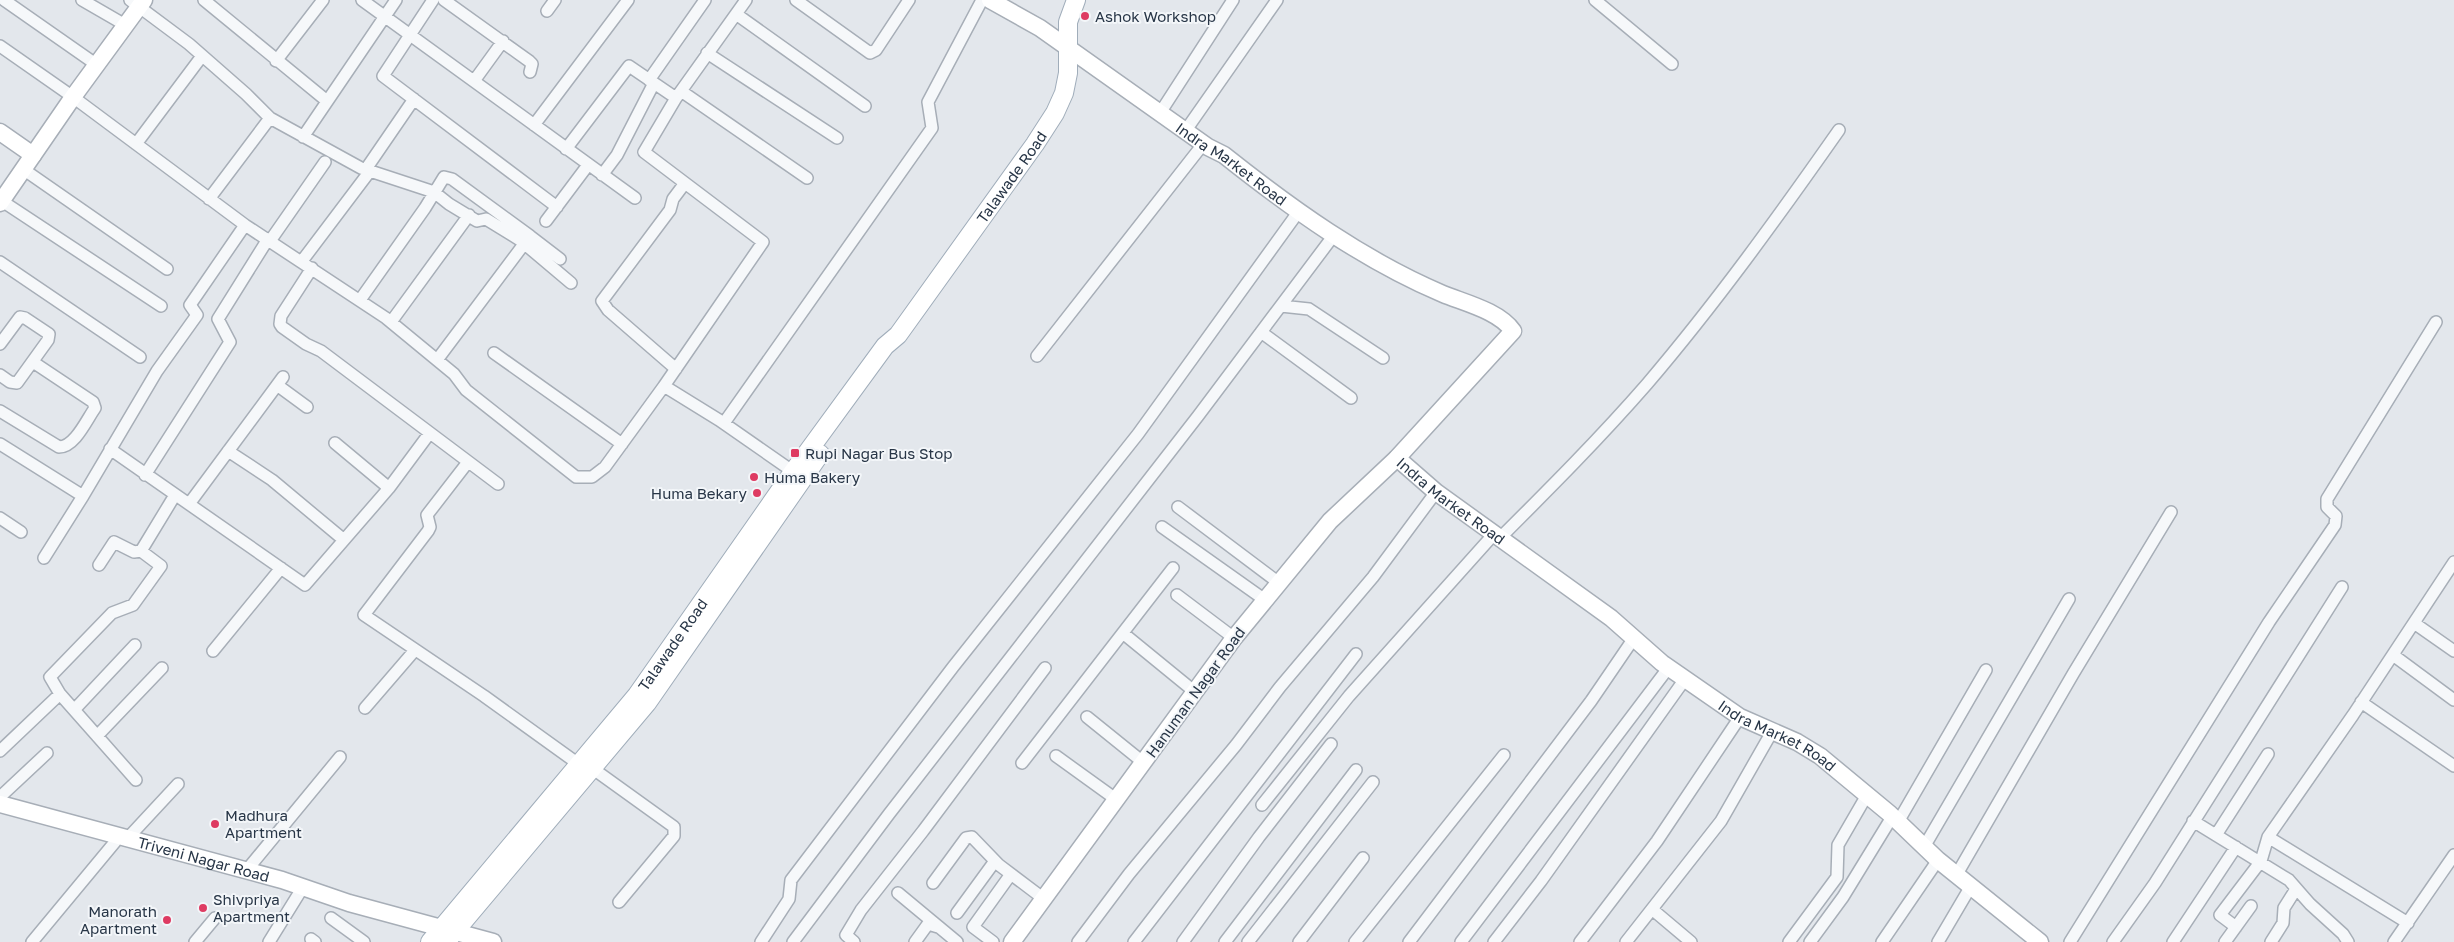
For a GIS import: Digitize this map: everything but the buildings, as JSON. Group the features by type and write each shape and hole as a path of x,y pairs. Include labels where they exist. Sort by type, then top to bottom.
{"main road":[{"name":"Talawade Road","path":"430,942 447,934 587,768 647,693 798,476 890,354 898,335 1055,113 1064,92 1068,50 1068,22 1076,0"}],"street":[{"path":"4,0 97,65"},
{"path":"82,0 127,26"},
{"path":"204,0 327,101"},
{"path":"276,61 323,0"},
{"path":"362,0 634,198"},
{"path":"303,137 396,0"},
{"path":"433,0 383,76 557,207"},
{"path":"444,0 503,41 532,64 530,72"},
{"path":"548,11 556,0"},
{"path":"534,125 628,0"},
{"path":"602,175 618,155 652,81 704,0"},
{"path":"0,46 73,97 245,225 302,261 391,322 454,374 466,390 576,476 592,477 605,467 622,444 763,242 644,152 706,53 746,0"},
{"path":"796,0 870,53 876,50 909,0"},
{"path":"724,424 932,128 928,102 982,0"},
{"name":"Indra Market Road","path":"990,0 1040,28 1068,50 1224,155 1334,235 1375,260 1440,293 1509,324 1513,330 1397,458 1436,492 1611,618 1685,679 1740,717 1773,730 1820,756 1895,819 1938,860 2040,942"},
{"path":"1160,113 1233,0"},
{"path":"1186,130 1277,0"},
{"path":"1595,0 1672,64"},
{"path":"161,306 1,202 73,97 127,26 138,2 246,94 270,118 368,170 434,192 477,220 486,219 560,259"},
{"path":"736,14 865,106"},
{"path":"474,81 503,41"},
{"path":"706,53 837,138"},
{"path":"136,144 202,56"},
{"path":"566,149 629,66 678,95 807,178"},
{"path":"302,261 368,170 414,99"},
{"path":"209,199 270,118"},
{"path":"1262,805 1349,696 1497,536 1568,471 1648,383 1774,222 1840,130"},
{"path":"0,132 32,155"},
{"path":"1037,356 1204,143"},
{"path":"144,475 230,342 218,319 269,240 325,162"},
{"path":"546,221 588,165"},
{"path":"23,169 168,269"},
{"path":"360,300 425,208 443,179 447,177 528,240 571,283"},
{"path":"676,369 608,310 602,301 670,210 673,199 685,183"},
{"path":"761,942 789,899 791,880 953,667 1138,434 1299,211"},
{"path":"391,322 469,215"},
{"path":"44,558 157,371 197,315 190,305 245,225"},
{"path":"793,942 889,814 1334,235"},
{"path":"437,360 528,240"},
{"path":"0,262 140,357"},
{"path":"312,268 281,316 280,324 306,344 321,351 498,484"},
{"path":"1281,306 1309,309 1383,358"},
{"path":"0,375 10,382 18,383 48,340 47,332 20,317 1,340"},
{"path":"2070,942 2126,856 2264,630 2335,525 2336,516 2327,506 2327,499 2436,322"},
{"path":"1261,332 1351,398"},
{"path":"494,353 622,444"},
{"path":"0,411 59,447 64,447 72,441 95,408 93,402 33,362"},
{"path":"189,504 280,381 307,407"},
{"path":"664,386 724,424 798,476"},
{"path":"110,449 144,475 305,585 389,488 429,434"},
{"path":"335,443 389,488"},
{"path":"0,444 83,496"},
{"path":"228,450 272,480 344,540"},
{"name":"Hanuman Nagar Road","path":"1012,942 1234,638 1330,521 1397,458"},
{"path":"468,462 427,516 430,527 428,531 364,616 674,827 676,831 674,836 618,902"},
{"path":"1078,942 1129,874 1236,745 1280,687 1373,577 1436,492"},
{"path":"141,551 175,495"},
{"path":"1178,507 1279,583"},
{"path":"1956,874 2073,674 2171,512"},
{"path":"0,518 21,532"},
{"path":"1162,527 1265,600"},
{"path":"98,565 114,542 134,552 141,551 161,566 133,605 112,613 50,677 60,694 136,780"},
{"path":"2236,927 2220,915 2261,861 2268,837 2393,655 2454,562"},
{"path":"213,651 281,568"},
{"path":"1022,763 1124,634 1173,568"},
{"path":"2113,942 2155,883 2342,586"},
{"path":"1177,595 1234,638"},
{"path":"1924,847 2069,599"},
{"path":"2414,623 2454,651"},
{"path":"1124,634 1195,692"},
{"path":"1409,942 1591,701 1634,638"},
{"path":"74,710 135,645"},
{"path":"365,708 415,650"},
{"path":"1134,942 1356,654"},
{"path":"2393,655 2454,700"},
{"path":"1461,942 1669,667"},
{"path":"97,736 162,668"},
{"path":"854,942 846,936 861,910 1045,668"},
{"path":"1810,942 1843,897 1895,819 1986,670"},
{"path":"1494,942 1685,679"},
{"path":"0,751 60,694"},
{"path":"2361,702 2454,766"},
{"path":"1086,717 1144,763"},
{"path":"1580,942 1657,840 1740,717"},
{"path":"1630,941 1720,822 1773,730"},
{"path":"1183,942 1258,837 1331,744"},
{"path":"0,797 47,753"},
{"path":"2216,835 2268,754"},
{"path":"1355,942 1504,755"},
{"path":"1056,756 1117,800"},
{"path":"246,871 340,757"},
{"path":"1226,942 1356,770"},
{"path":"1248,942 1373,782"},
{"path":"32,942 115,842 178,784"},
{"path":"1790,942 1837,877 1838,845 1867,795"},
{"name":"Triveni Nagar Road","path":"0,804 303,887 447,934 493,942"},
{"path":"2193,821 2261,861 2289,880 2310,904 2344,934 2348,942"},
{"path":"932,883 969,837 974,838 995,861 1044,899"},
{"path":"2268,837 2408,923"},
{"path":"2173,942 2236,847"},
{"path":"2394,942 2454,854"},
{"path":"1299,942 1363,858"},
{"path":"1882,942 1938,860"},
{"path":"957,912 995,861"},
{"path":"993,942 973,927 1011,874"},
{"path":"1938,942 1971,886"},
{"path":"269,942 303,887"},
{"path":"2271,942 2283,924 2284,908 2296,889"},
{"path":"898,893 957,942"},
{"path":"2226,942 2251,906"},
{"path":"1653,910 1691,942"},
{"path":"195,942 215,918"},
{"path":"331,918 364,942"},
{"path":"915,942 928,924 938,927"}],"place":[{"name":"Ashok Workshop","path":"1085,16"},
{"name":"Rupi Nagar Bus Stop","path":"795,453"},
{"name":"Huma Bakery","path":"754,477"},
{"name":"Huma Bekary","path":"757,493"},
{"name":"Madhura Apartment","path":"215,824"},
{"name":"Shivpriya Apartment","path":"203,908"},
{"name":"Manorath Apartment","path":"167,920"}]}
